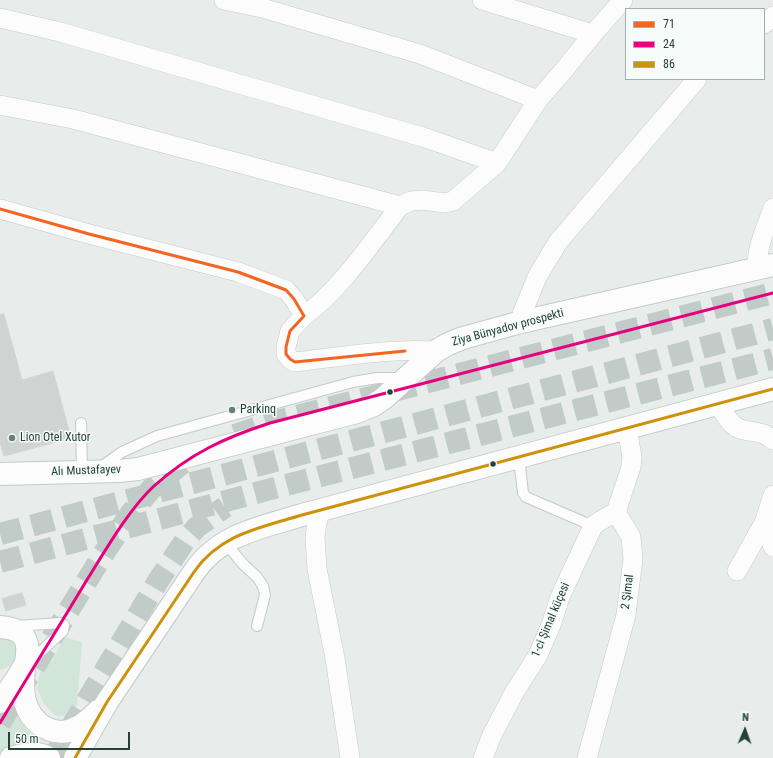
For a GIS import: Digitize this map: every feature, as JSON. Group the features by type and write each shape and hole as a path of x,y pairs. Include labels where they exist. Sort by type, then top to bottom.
{"main road":[{"name":"Ziya Bünyadov prospekti","path":"172,461 357,412 374,405 384,398 436,351 463,338 521,322 765,268"},
{"path":"75,758 107,702 200,563 210,553 226,542 259,528 773,389"},
{"name":"Alı Mustafayev","path":"0,474 138,469 172,461"},
{"path":"1,627 16,630 24,636 28,647 24,667 23,690 28,708 34,718 47,729 61,732 78,728 107,702"},
{"path":"0,702 24,667"},
{"path":"11,758 41,754 49,758"}],"street":[{"path":"224,0 262,8 420,54 538,100"},
{"path":"482,0 593,34"},
{"path":"436,351 419,350 295,362 286,354 286,347 290,331 342,281 400,206 411,201 422,200 445,203 453,201 497,163 538,100 623,0"},
{"path":"765,23 773,16"},
{"path":"0,18 60,32 426,138 497,163"},
{"path":"521,322 522,314 537,277 558,242 696,80"},
{"path":"0,105 73,119 400,206"},
{"path":"765,268 756,260 758,250 773,208"},
{"path":"0,209 253,277 286,290 294,299 304,316"},
{"path":"718,403 733,425 738,428 766,434 773,440"},
{"path":"593,526 616,512 631,467 632,457 627,428"},
{"path":"738,571 764,523 773,495"},
{"path":"321,511 316,522 315,537 317,569 335,658 350,758"},
{"name":"2 Şimal","path":"587,758 626,615 633,559 631,537 616,512"},
{"path":"764,523 773,547"},
{"name":"1-ci Şimal küçesi","path":"483,758 492,735 514,693 538,655 551,625 560,597 593,526"}],"lane":[{"path":"81,423 89,471 122,452 157,436 353,382 377,378 406,378"},
{"path":"519,458 523,493 526,497 593,526"},
{"path":"226,542 242,563 257,577 263,586 265,595 257,626"},
{"path":"1,627 61,623 64,625 63,631 24,667 4,681"}],"green space":[{"path":"64,637 82,642 77,705 68,716 56,716 44,704 37,689 40,673 53,660"},
{"path":"0,639 11,640 15,644 17,661 11,666 0,670"},
{"path":"11,699 18,716 34,738 0,752 0,717"}],"building":[{"path":"4,314 22,380 53,371 71,438 4,456 0,443 0,315"},
{"path":"22,593 26,605 6,611 2,599"}],"tunnel":[{"path":"235,435 270,423 773,293"},
{"path":"0,534 773,329"},
{"path":"0,562 267,490 773,359"},
{"path":"0,723 102,556 131,513 152,488 195,455"},
{"path":"53,758 158,581 186,539 197,527 225,507"}],"transit line":[{"name":"71","path":"0,209 89,234 238,272 286,290 294,299 304,316 290,331 286,347 286,354 295,362 405,351"},
{"name":"24","path":"0,723 108,545 135,507 144,496 168,474 181,464 209,448 270,423 773,293"},
{"name":"86","path":"75,758 107,702 194,572 204,559 216,549 242,534 302,515 773,389"}],"place":[{"name":"Parkinq","path":"232,410"},
{"name":"Lion Otel Xutor","path":"12,438"}]}
